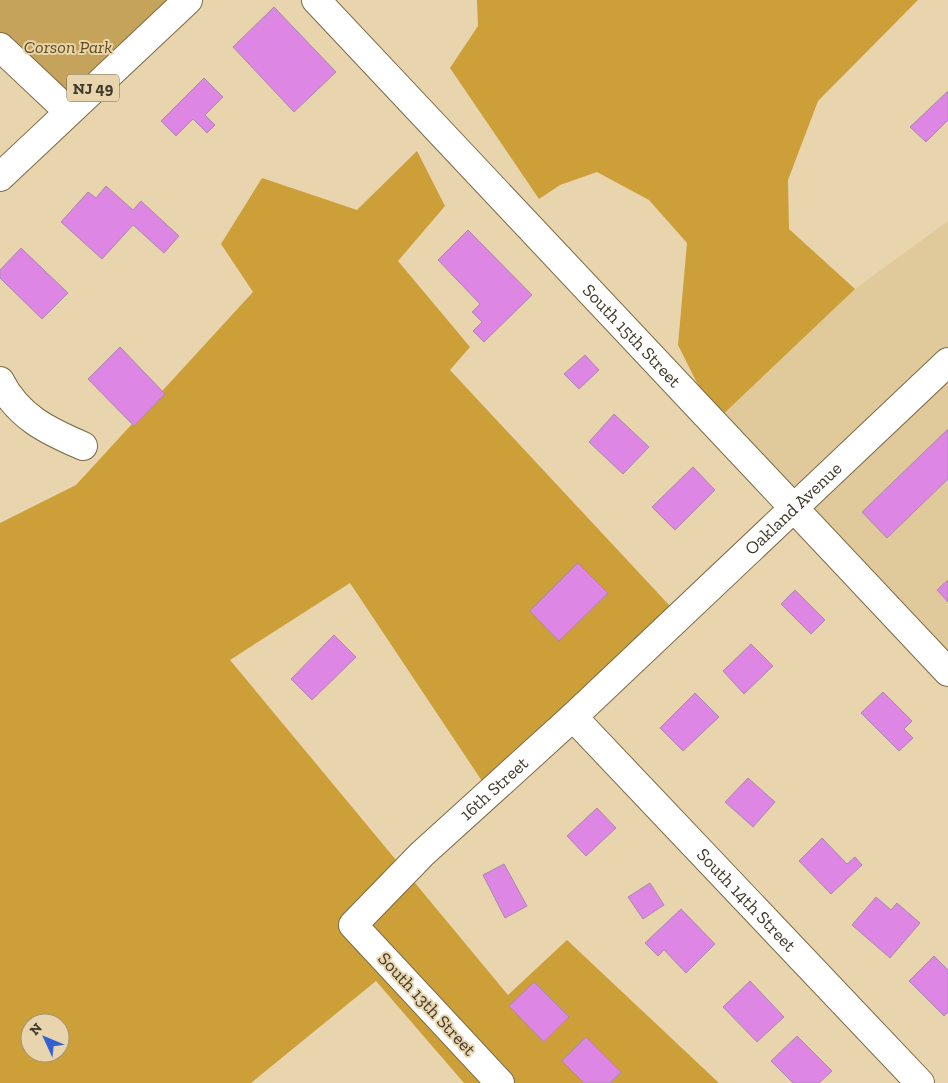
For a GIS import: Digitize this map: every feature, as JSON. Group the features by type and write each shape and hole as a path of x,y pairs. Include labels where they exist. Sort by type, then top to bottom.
{"main road":[{"name":"NJ 49","path":"0,177 188,0"},
{"name":"South 15th Street","path":"316,0 948,672"},
{"path":"0,47 68,111"},
{"name":"Oakland Avenue","path":"638,655 948,362"},
{"path":"0,381 8,396 26,417 56,435 83,446"},
{"name":"16th Street","path":"353,925 422,854 573,717 638,655"},
{"name":"South 14th Street","path":"573,717 920,1083"},
{"name":"South 13th Street","path":"353,925 500,1083"}],"shaded area":[{"path":"477,0 918,0 818,101 788,180 789,229 855,289 716,421 678,345 687,243 649,200 597,172 560,185 539,199 450,68 478,26"},
{"path":"417,151 445,206 398,261 470,347 450,370 683,620 494,799 350,583 230,660 508,995 567,940 719,1083 464,1083 376,981 251,1083 0,1083 0,523 76,485 253,292 221,244 262,178 357,210"},
{"path":"948,221 948,668 716,421 855,289"}],"green space":[{"name":"Corson Park","path":"0,0 188,0 68,111 0,47"}],"building":[{"path":"274,7 336,72 294,112 233,47"},
{"path":"204,78 223,97 205,115 215,125 207,133 193,119 176,136 161,121"},
{"path":"948,91 948,120 926,142 910,127"},
{"path":"106,186 133,210 141,201 179,236 164,253 133,225 102,259 61,222 88,192 96,198"},
{"path":"468,230 532,295 484,342 473,331 482,322 472,312 480,304 438,260"},
{"path":"21,248 68,293 42,319 0,278 0,270"},
{"path":"120,347 165,394 134,426 88,379"},
{"path":"585,355 599,370 579,389 564,374"},
{"path":"614,414 649,447 623,474 589,442"},
{"path":"948,429 948,479 887,538 862,512"},
{"path":"693,467 715,490 675,530 652,507"},
{"path":"578,563 608,593 559,641 530,611"},
{"path":"948,580 948,602 937,590"},
{"path":"795,590 825,620 811,634 781,604"},
{"path":"334,635 356,657 312,700 291,679"},
{"path":"751,644 773,666 744,694 723,671"},
{"path":"883,692 912,721 904,729 913,738 899,751 861,713"},
{"path":"695,693 719,717 683,751 660,728"},
{"path":"748,778 775,802 753,827 725,802"},
{"path":"597,808 616,828 586,856 567,836"},
{"path":"822,838 847,864 855,857 862,865 831,894 799,861"},
{"path":"504,864 527,906 505,918 483,875"},
{"path":"650,883 664,905 643,919 628,897"},
{"path":"876,897 891,910 897,903 920,923 890,958 852,925"},
{"path":"681,909 715,944 686,973 664,950 658,956 645,943"},
{"path":"934,956 948,970 948,1012 944,1016 909,981"},
{"path":"750,981 784,1017 757,1042 723,1007"},
{"path":"534,982 569,1017 544,1042 509,1006"},
{"path":"797,1036 832,1071 819,1083 793,1083 771,1061"},
{"path":"586,1037 621,1072 610,1083 584,1083 562,1061"}]}
